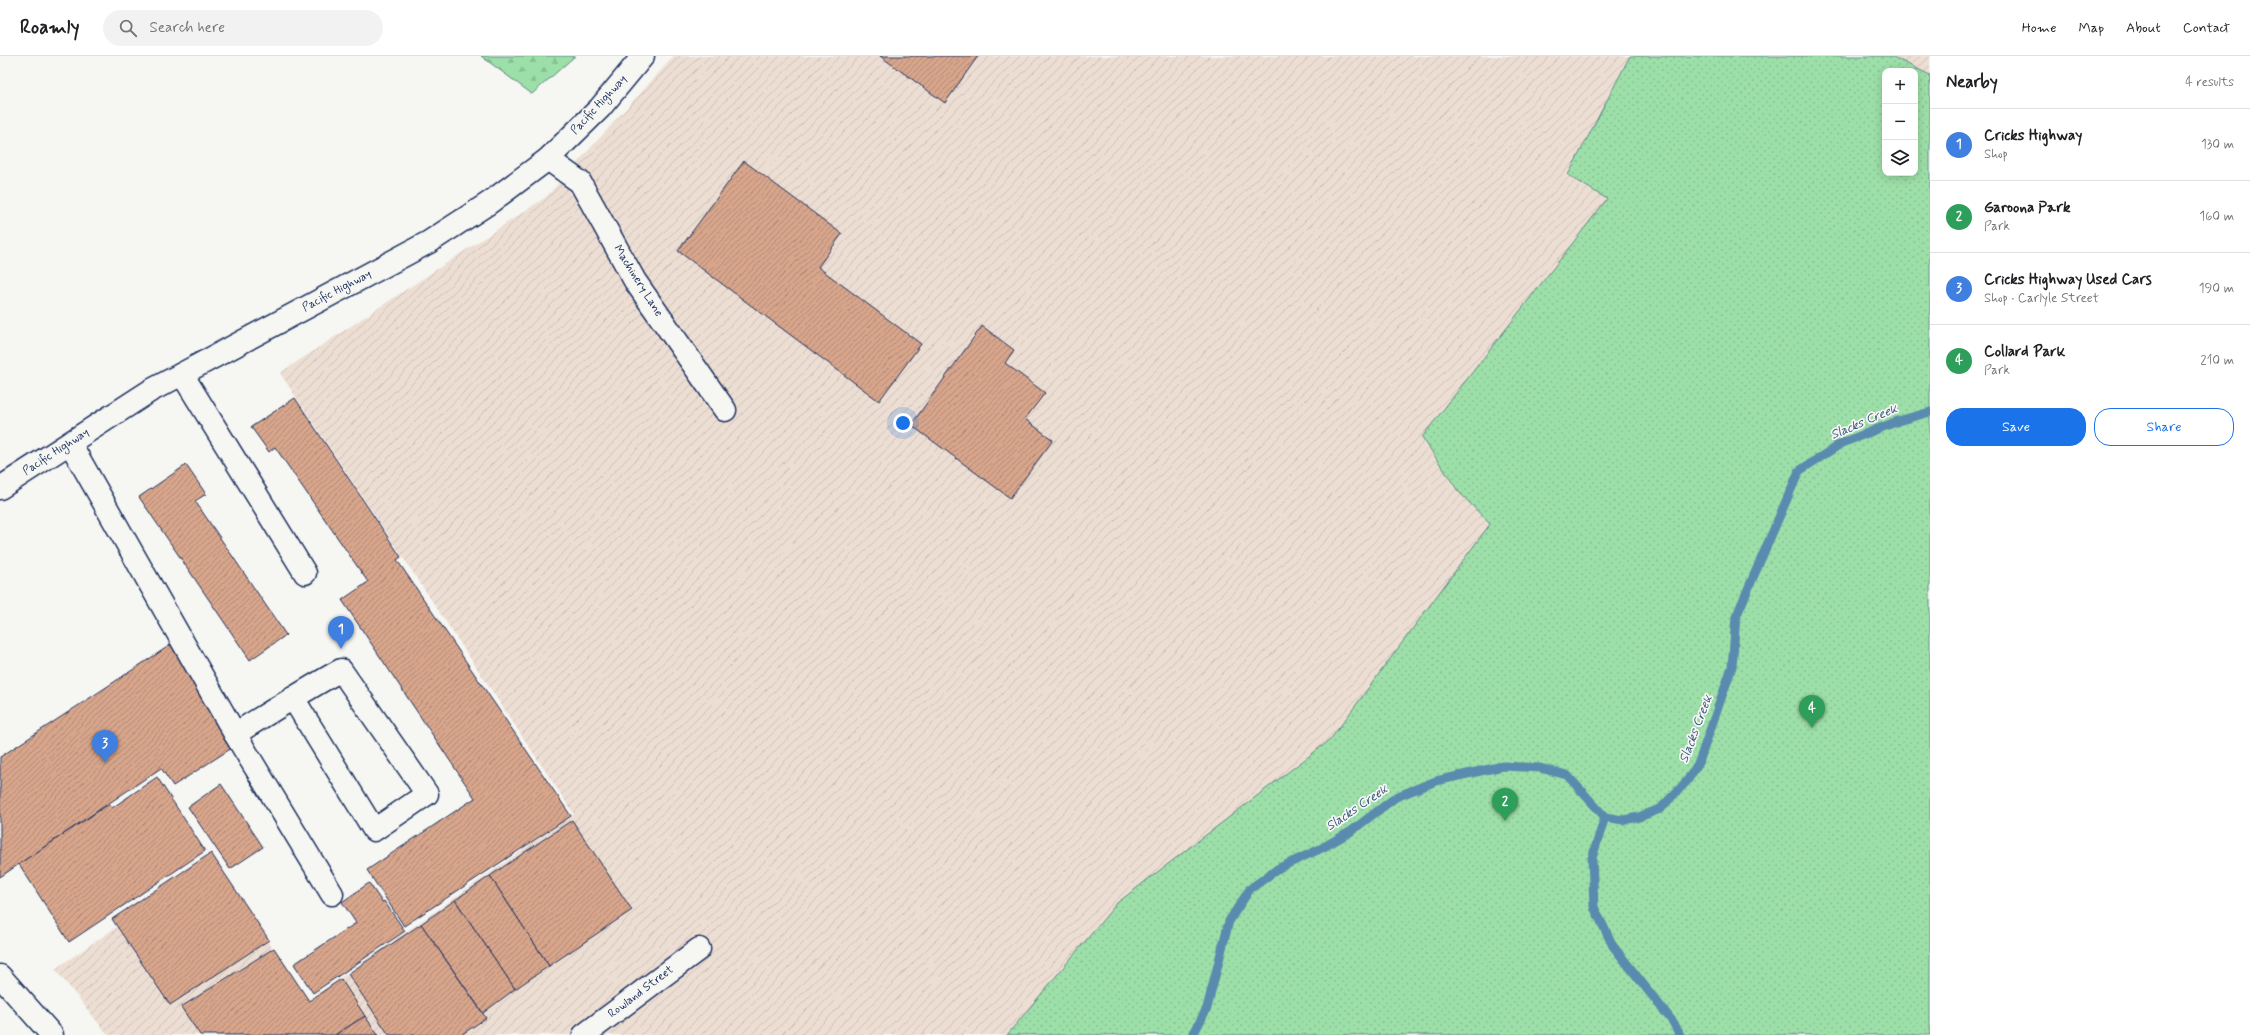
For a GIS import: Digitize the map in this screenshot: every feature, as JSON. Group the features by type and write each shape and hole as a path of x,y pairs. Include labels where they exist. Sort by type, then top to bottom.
{"street":[{"name":"Pacific Highway","path":"0,488 150,392 429,242 489,203 548,159 600,108 643,56"},
{"name":"Machinery Lane","path":"548,159 580,182 635,281 725,410"},
{"path":"182,374 305,573"},
{"path":"70,443 235,734 332,894"},
{"path":"235,734 293,698 341,670 427,794 374,830 293,698"},
{"name":"Rowland Street","path":"584,1035 699,949"},
{"path":"0,976 52,1035"}],"shaded area":[{"path":"674,56 1630,56 1568,174 1607,199 1422,437 1458,491 1490,524 1330,740 1117,903 1007,1035 108,1035 55,969 212,862 309,1000 574,814 280,373 546,197"},
{"path":"1891,56 1930,56 1930,75"}],"green space":[{"path":"481,56 575,56 532,94"},
{"path":"1630,56 1891,56 1916,68 1882,68 1882,176 1918,176 1918,69 1930,75 1930,1035 1007,1035 1117,903 1330,740 1490,524 1458,491 1422,437 1607,199 1568,175"}],"building":[{"path":"880,56 978,56 945,103"},
{"path":"744,161 842,234 818,267 921,344 879,401 678,251"},
{"path":"982,326 1014,350 1005,363 1045,393 1025,419 1053,440 1010,498 911,425"},
{"path":"295,398 401,557 397,560 571,816 404,926 367,870 475,798 342,600 368,582 275,447 269,452 251,427"},
{"path":"186,465 206,494 195,501 286,635 250,660 139,497"},
{"path":"178,640 235,746 173,786 161,768 0,877 0,757"},
{"path":"157,777 205,851 69,942 19,864 109,804 112,808"},
{"path":"221,784 263,847 230,869 188,807"},
{"path":"572,820 632,910 549,966 490,876"},
{"path":"211,853 269,940 170,1005 112,919"},
{"path":"490,876 549,966 515,989 455,900"},
{"path":"369,883 405,931 313,993 294,964 356,923 342,902"},
{"path":"455,900 515,989 483,1013 421,924"},
{"path":"421,924 486,1018 461,1035 389,1035 348,974"},
{"path":"274,948 309,1001 341,979 365,1016 335,1035 200,1035 181,1007"},
{"path":"365,1016 378,1035 335,1035"}],"waterway":[{"name":"Slacks Creek","path":"1193,1035 1207,1008 1229,921 1250,889 1279,868 1322,848 1350,832 1396,797 1436,781 1503,766 1540,768 1567,775 1605,817 1623,820 1639,817 1660,809 1687,781 1699,762 1732,667 1736,617 1799,471 1842,443 1898,421 1930,412"},
{"path":"1605,817 1592,858 1594,907 1613,946 1673,1022 1680,1035"}],"place":[{"name":"Cricks Highway","path":"341,649"},
{"name":"Collard Park","path":"1812,728"},
{"name":"Cricks Highway Used Cars","path":"105,763"},
{"name":"Garoona Park","path":"1505,821"}]}
